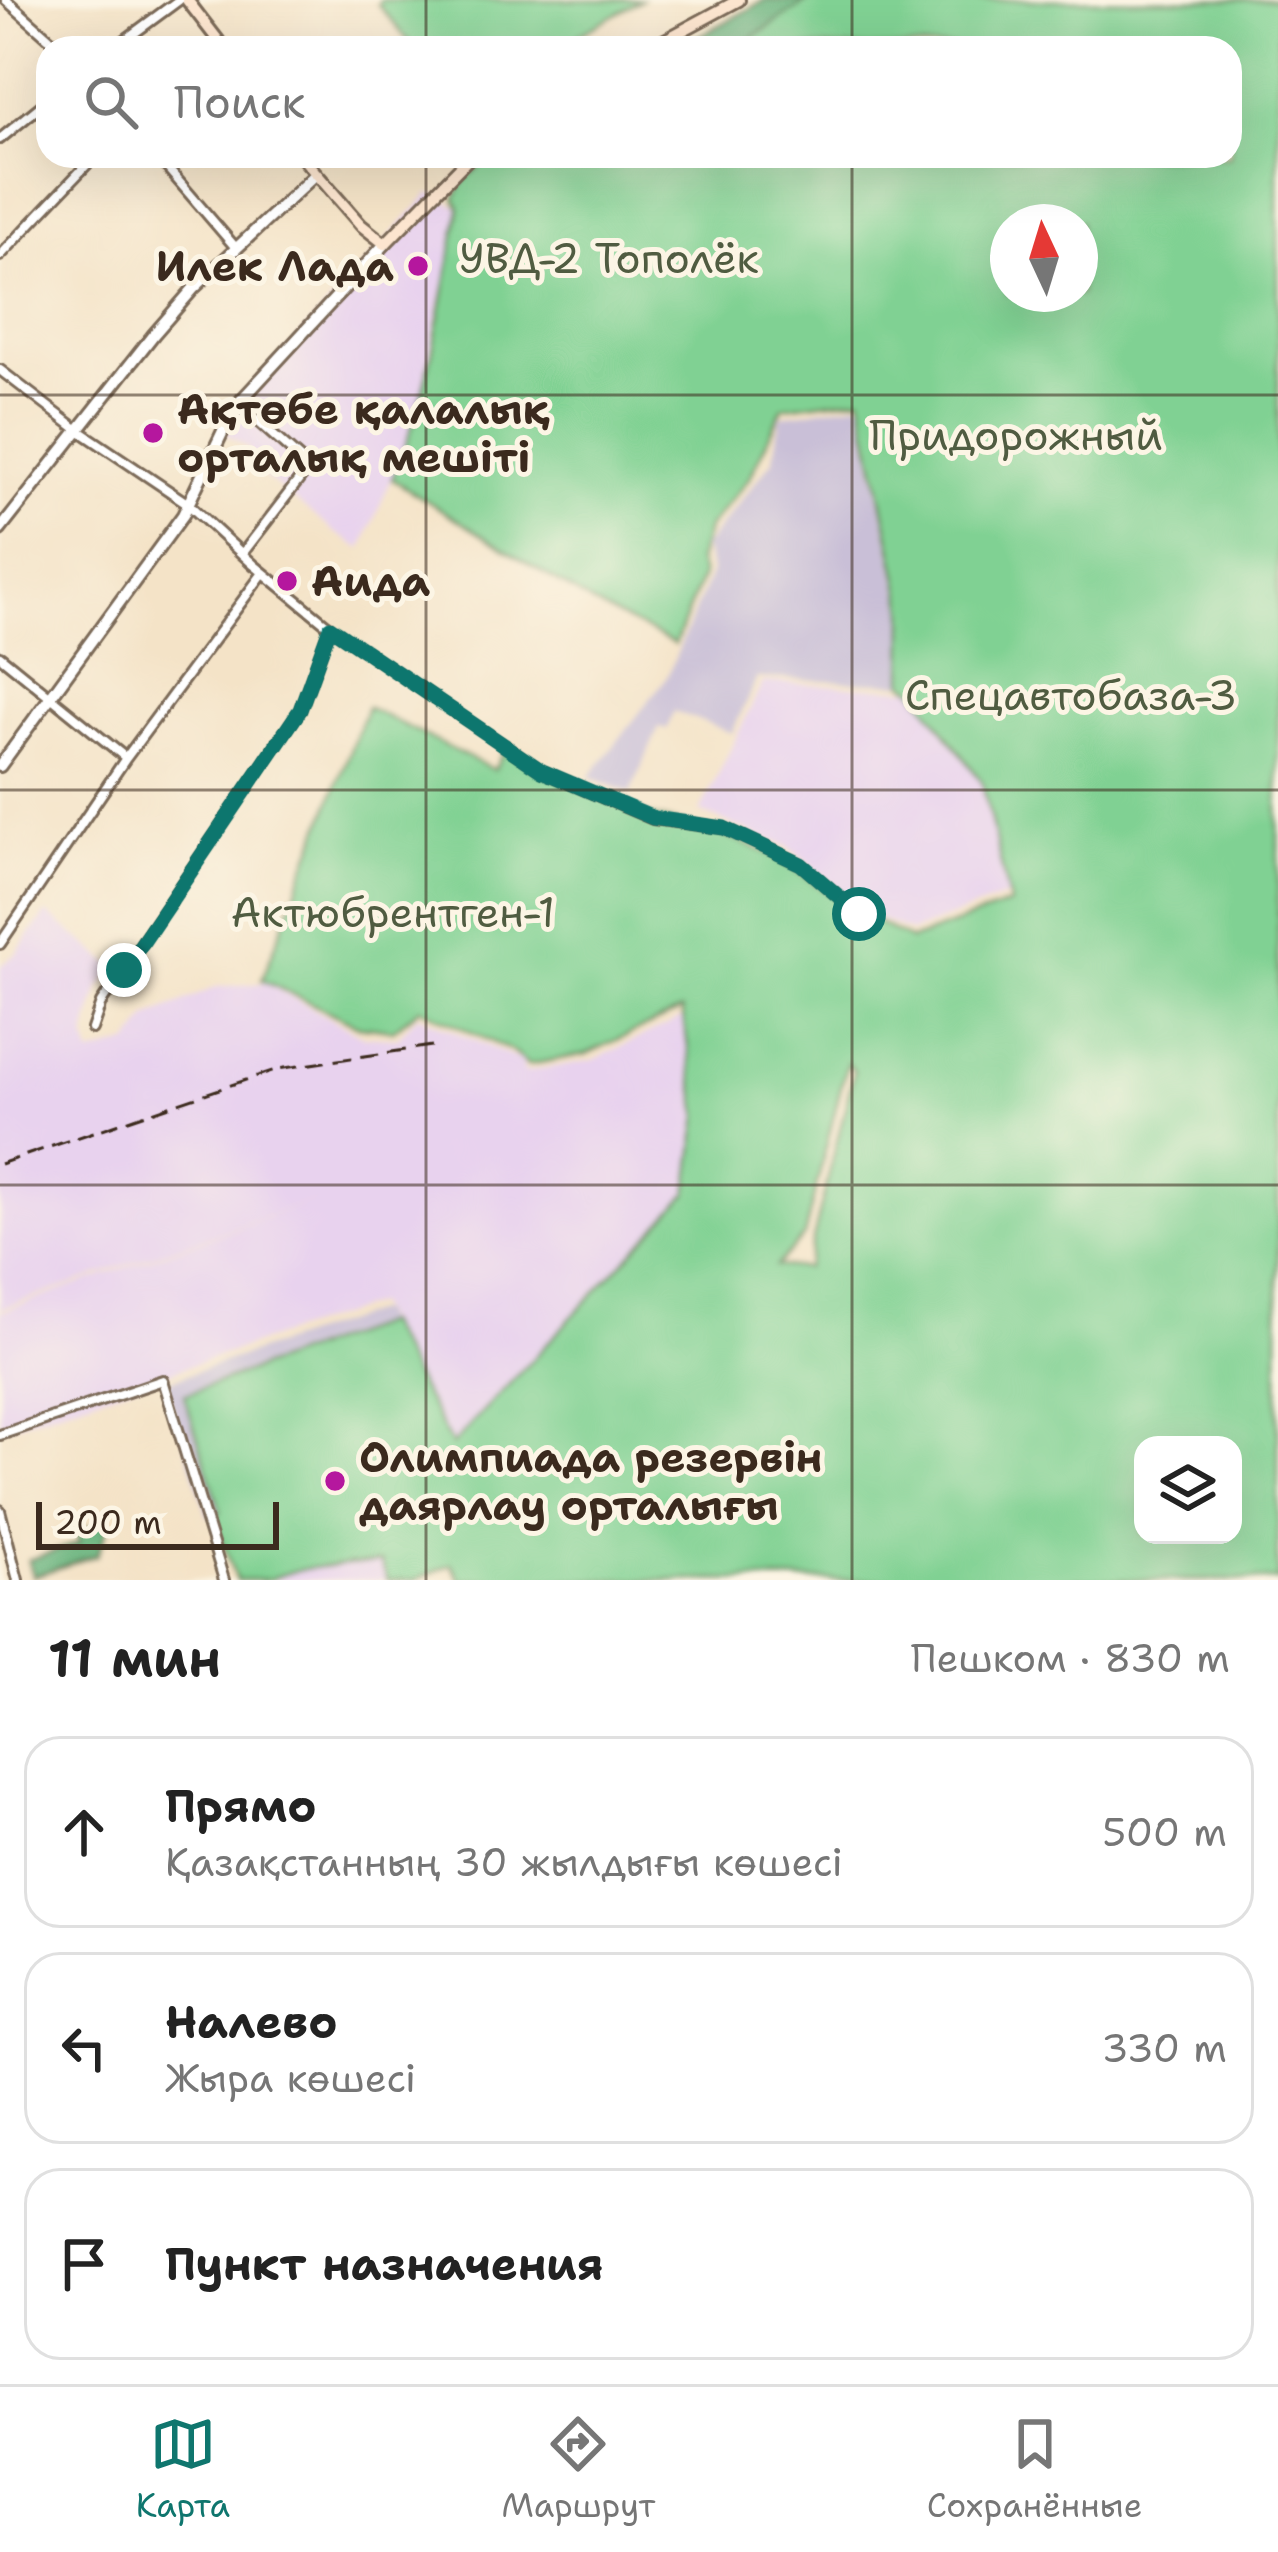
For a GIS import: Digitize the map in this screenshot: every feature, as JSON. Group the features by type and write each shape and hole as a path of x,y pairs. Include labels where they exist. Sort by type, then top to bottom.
{"main road":[{"path":"183,0 214,36"},
{"path":"672,36 739,0"},
{"path":"310,168 361,225 385,244 459,168"}],"street":[{"path":"6,0 46,36"},
{"path":"130,36 183,0"},
{"path":"0,139 36,110"},
{"path":"0,256 83,168"},
{"path":"167,168 236,248"},
{"path":"0,530 154,334 315,175"},
{"path":"0,766 183,515 238,404 385,244"},
{"path":"0,370 77,429 188,502 263,573 330,627 542,771 653,818 724,828 801,864 859,914"},
{"path":"238,404 309,467 242,554"},
{"path":"0,944 126,758 263,573"},
{"path":"92,1029 101,1003 300,710 330,627"},
{"path":"0,656 126,758"},
{"path":"0,1435 163,1381 224,1580"},
{"path":"0,1510 18,1580"}],"shaded area":[{"path":"430,193 460,208 416,418 362,549 245,461 249,448 222,432 238,404"},
{"path":"860,402 907,627 904,683 757,678 732,733 674,711 667,729 659,727 631,793 590,777 667,677 711,572 704,547 773,460 781,416"},
{"path":"763,682 913,689 982,782 1008,896 911,932 875,917 788,847 700,812"},
{"path":"47,913 115,967 100,988 90,1020 86,1039 91,1055 131,1043 148,1018 216,987 265,983 363,1036 397,1038 418,1015 521,1061 525,1072 593,1060 683,1017 699,1115 688,1193 451,1445 375,1304 0,1429 0,1312 329,1195 0,1309 0,966 16,954"},
{"path":"378,1311 384,1323 185,1395 221,1513 208,1517 165,1382"},
{"path":"382,1562 387,1580 266,1580 300,1569"}],"green space":[{"path":"380,0 641,0 576,36 404,36 378,4"},
{"path":"765,0 809,0 755,36 700,36"},
{"path":"767,0 1278,0 1278,1580 460,1580 452,1564 414,1580 387,1580 381,1562 300,1569 266,1580 236,1580 213,1515 221,1512 184,1395 384,1323 452,1445 688,1193 699,1115 682,1010 586,1054 528,1065 511,1051 420,1008 393,1030 359,1026 262,980 367,707 494,770 506,747 542,771 649,816 719,833 773,855 853,909 911,940 1010,904 982,782 914,689 904,683 905,609 861,397 783,407 750,477 707,529 698,561 702,576 675,644 598,607 392,479 425,380 441,311 460,208 455,198 465,179 478,168 1242,168 1242,36 699,36","holes":["847,1063 854,1071 806,1268 776,1266 804,1236"]},
{"path":"105,1522 107,1530 97,1555 33,1576 28,1560 79,1543 76,1532"}],"railway":[{"path":"0,1164 278,1069 432,1046"}],"place":[{"name":"Илек Лада","path":"418,266"},
{"name":"Ақтөбе қалалық орталық мешіті","path":"153,433"},
{"name":"Аида","path":"287,581"},
{"name":"Олимпиада резервін даярлау орталығы","path":"335,1481"}],"route":[{"path":"124,970 300,710 330,627 542,771 653,818 724,828 801,864 859,914"}],"park label":[{"name":"УВД-2 Тополёк","path":"609,258"},
{"name":"Придорожный","path":"1016,435"},
{"name":"Спецавтобаза-3","path":"1071,695"},
{"name":"Актюбрентген-1","path":"393,912"}]}
